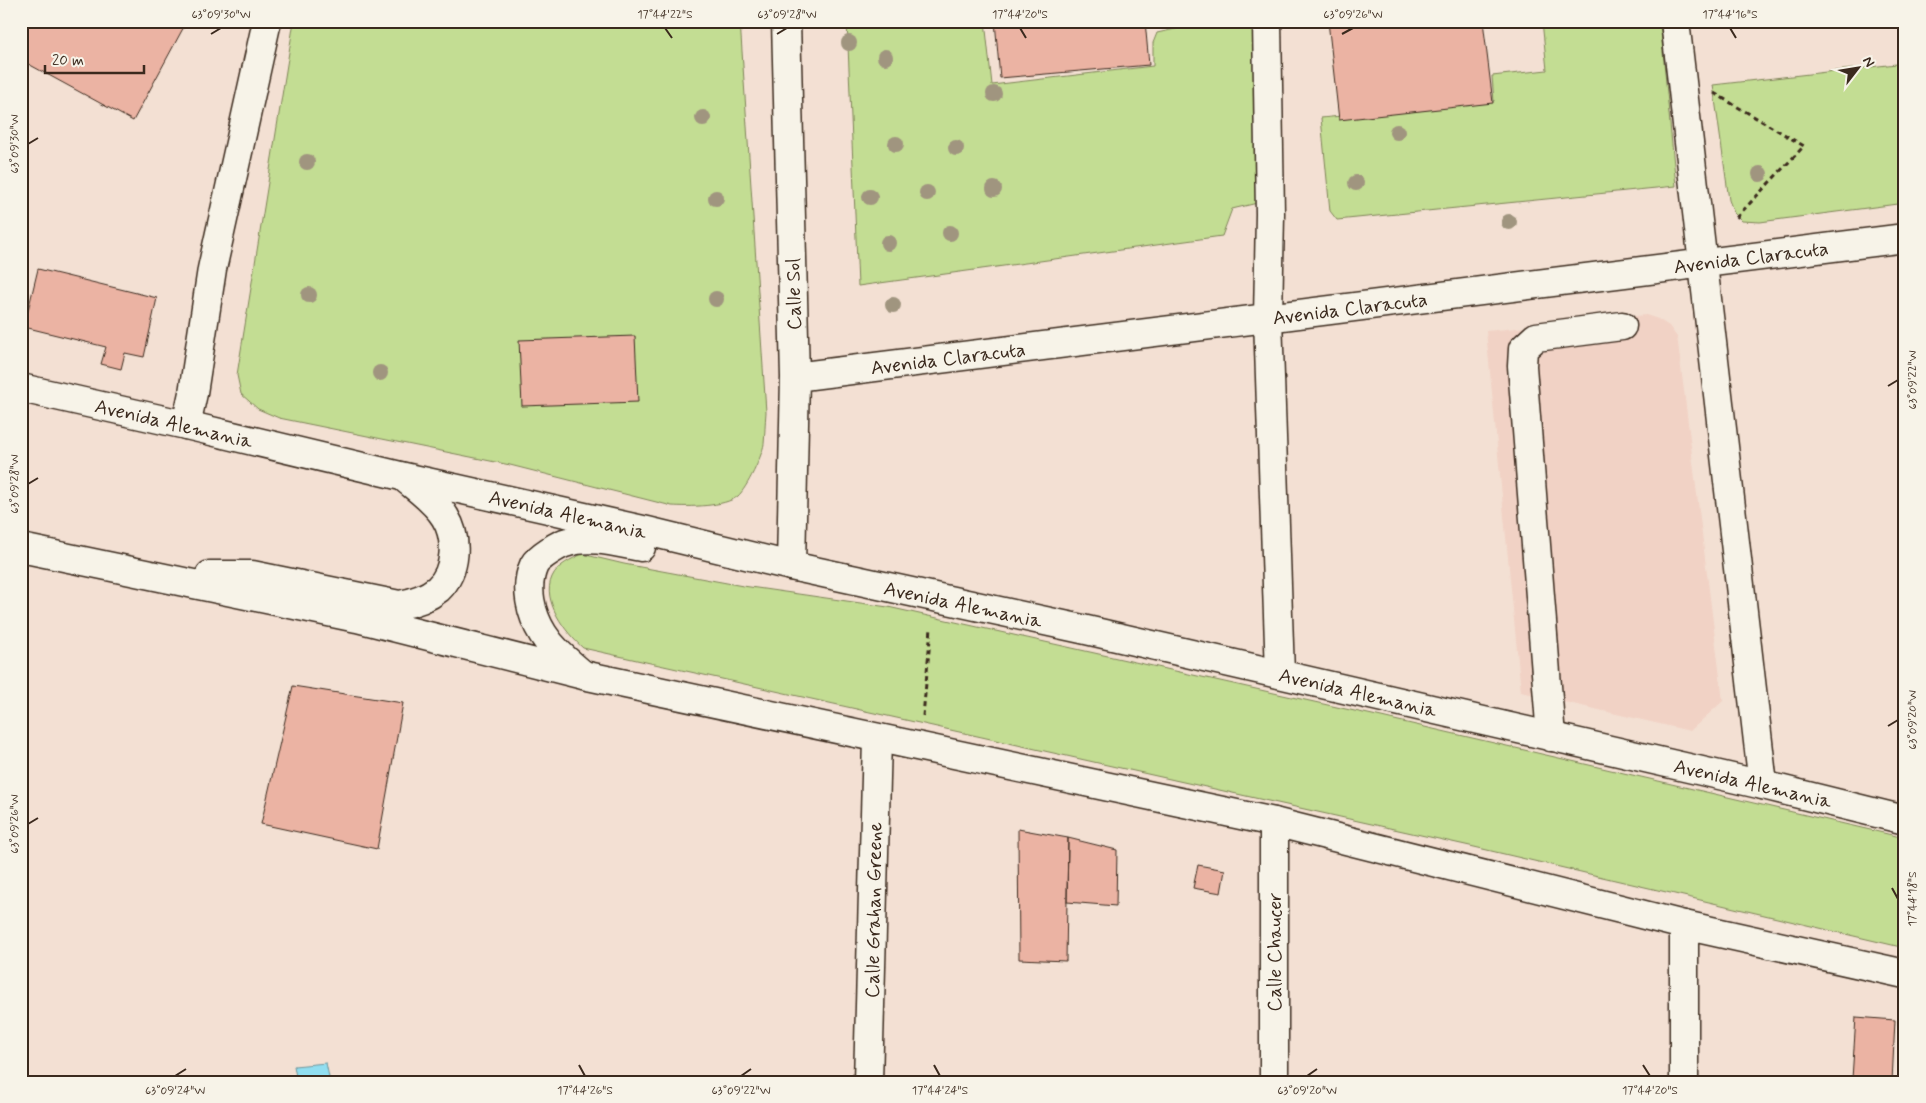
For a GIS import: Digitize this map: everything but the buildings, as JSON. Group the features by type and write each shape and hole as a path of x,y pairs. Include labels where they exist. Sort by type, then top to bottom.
{"main road":[{"path":"186,425 212,269 267,21"},
{"name":"Calle Sol","path":"786,21 794,377 791,566"},
{"path":"1267,21 1270,214 1268,318 1280,674"},
{"path":"1676,21 1763,785"},
{"name":"Avenida Claracuta","path":"794,377 1905,238"},
{"path":"1551,737 1522,366 1523,349 1536,337 1622,326"},
{"name":"Avenida Alemania","path":"21,388 791,566 1280,674 1763,785 1905,820"},
{"path":"148,574 252,576 399,605 410,604 424,598 438,588 449,573 454,554 452,537 445,517 429,498 405,477"},
{"path":"583,675 558,653 544,636 535,620 528,592 534,564 548,552 568,542 586,539 682,552 722,549"},
{"path":"21,548 357,618 583,675 1274,822 1684,925 1905,974"},
{"name":"Calle Grahan Greene","path":"868,1082 877,739"},
{"name":"Calle Chaucer","path":"1274,822 1274,1082"},
{"path":"1684,925 1684,1082"}],"path":[{"path":"1709,90 1804,146 1734,220"},
{"path":"921,748 934,597"}],"shaded area":[{"path":"1646,315 1658,319 1669,326 1677,337 1723,701 1690,731 1521,692 1486,331"}],"green space":[{"path":"294,21 740,21 766,412 763,449 750,479 738,496 732,500 716,504 672,506 510,465 279,418 258,409 241,394 237,375"},
{"path":"847,21 985,21 992,85 1153,66 1153,43 1157,33 1212,21 1262,21 1266,201 1232,209 1222,236 858,286"},
{"path":"1542,21 1660,21 1676,186 1337,220 1330,211 1321,118 1494,101 1492,76 1547,70"},
{"path":"1905,63 1905,203 1760,222 1742,221 1734,213 1729,200 1713,85"},
{"path":"582,554 624,564 743,586 888,607 1377,716 1905,838 1905,948 1470,846 583,648 569,634 557,616 552,606 549,586 557,569"}],"water":[{"path":"326,1063 330,1082 297,1082 294,1066"}]}
